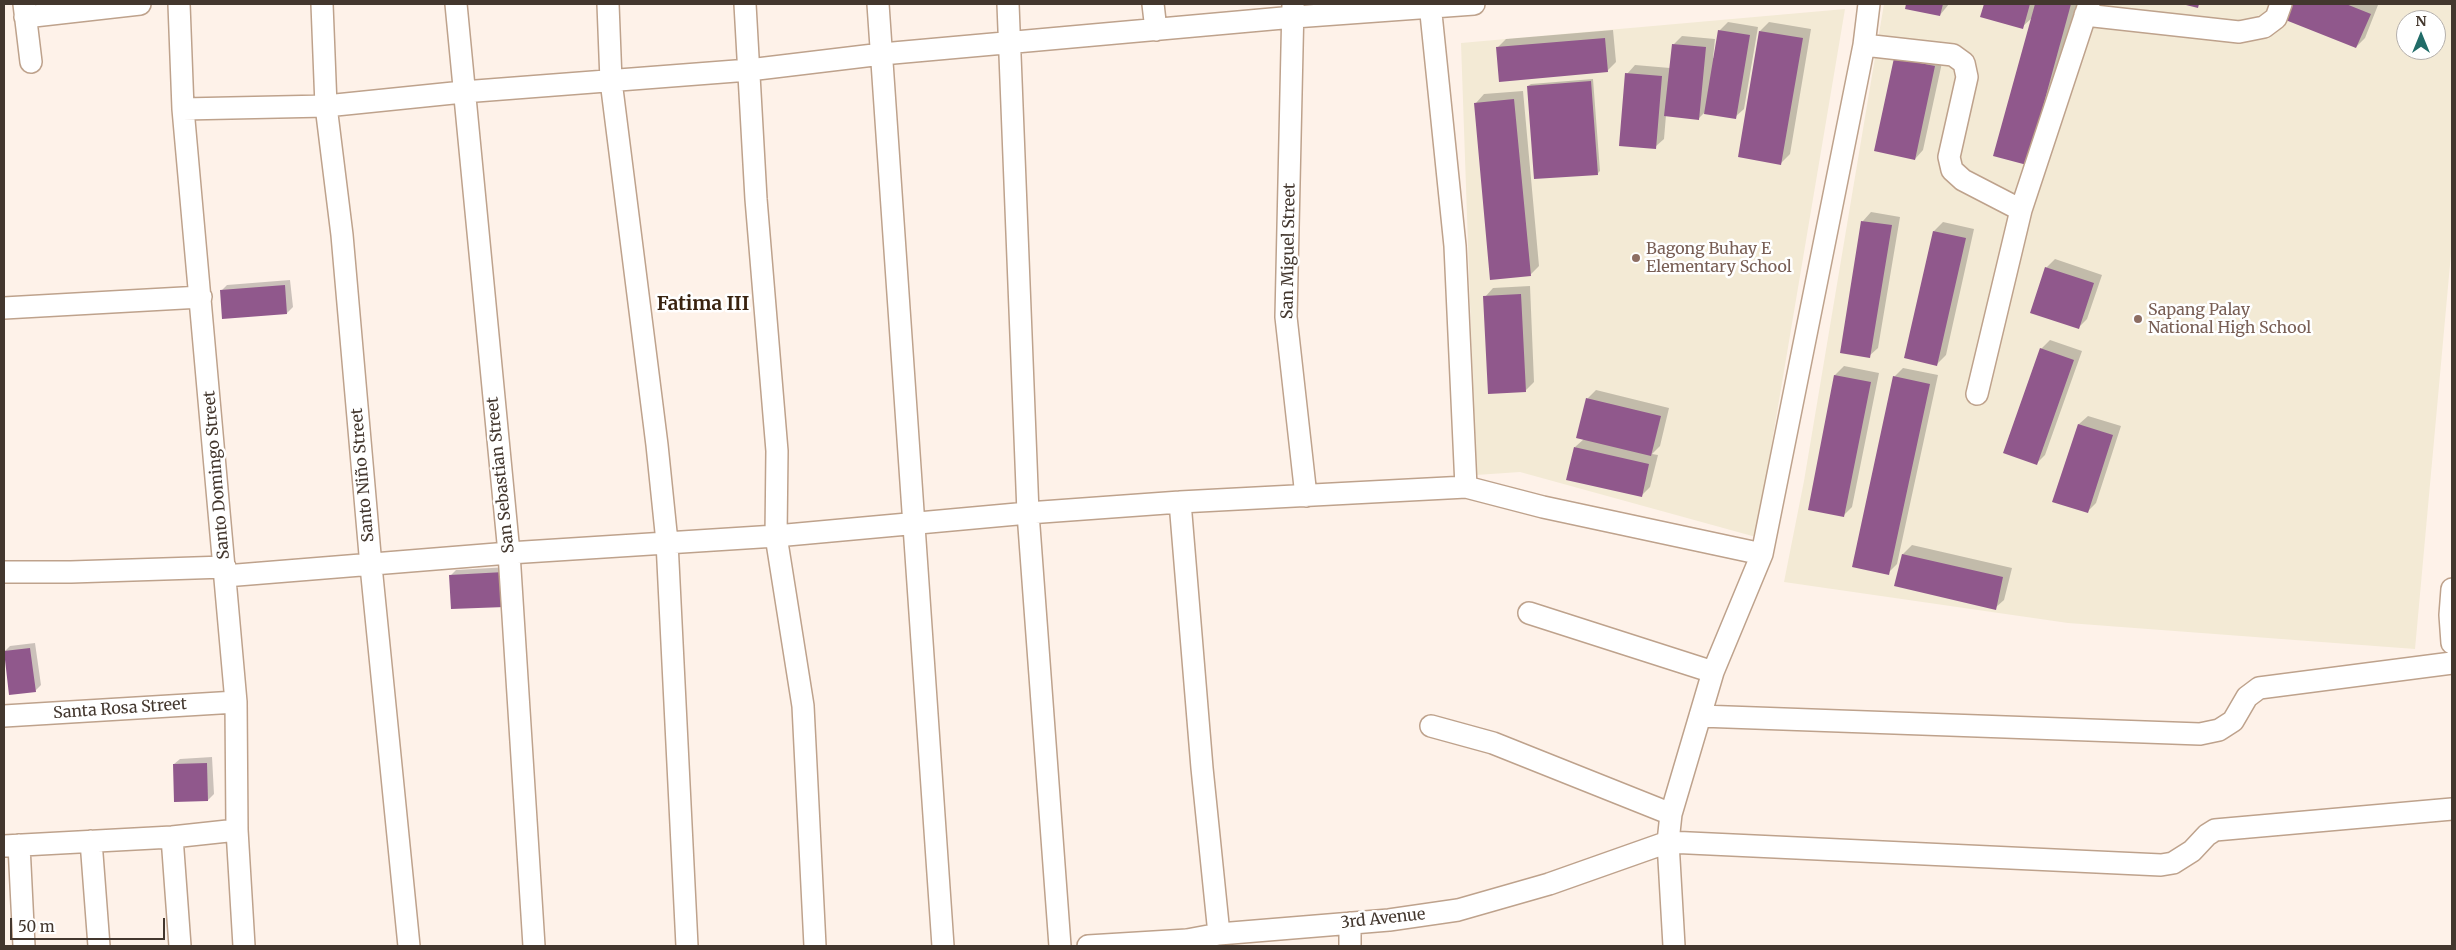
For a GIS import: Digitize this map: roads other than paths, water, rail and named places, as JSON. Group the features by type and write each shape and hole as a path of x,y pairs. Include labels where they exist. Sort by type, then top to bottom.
{"street":[{"path":"30,62 25,10 140,4"},
{"name":"Santo Domingo Street","path":"179,4 183,109 236,702 238,830 244,946"},
{"name":"Santo Niño Street","path":"322,4 326,106 342,235 371,566 409,946"},
{"name":"San Sebastian Street","path":"456,4 509,553 534,946"},
{"path":"608,4 611,81 657,445 667,542 687,946"},
{"path":"745,4 756,199 777,451 776,536 803,706 815,946"},
{"path":"878,4 942,946"},
{"path":"1008,4 1028,513 1060,946"},
{"path":"1153,4 1156,30"},
{"path":"183,109 326,106 463,92 749,70 882,54 1156,30 1294,10 1474,4"},
{"path":"1674,946 1668,842 1670,814 1713,672 1762,554 1864,45 1869,4"},
{"path":"1977,394 2021,210 2087,10 2239,32 2264,28 2276,18 2281,4"},
{"path":"1430,5 1455,246 1466,487"},
{"name":"San Miguel Street","path":"1294,10 1286,317 1306,496"},
{"path":"1864,45 1952,55 1964,63 1967,77 1948,157 1952,170 1963,180 2021,210"},
{"path":"4,308 201,297"},
{"path":"4,572 225,571 371,566 509,553 776,536 914,525 1028,513 1180,502 1466,487 1543,508 1762,554"},
{"path":"1180,502 1202,768 1219,934"},
{"path":"2452,589 2450,614 2452,643"},
{"path":"1528,613 1713,672"},
{"path":"1700,716 2200,734 2220,730 2233,721 2247,698 2259,688 2452,663"},
{"name":"Santa Rosa Street","path":"4,716 236,702"},
{"path":"1431,726 1493,743 1670,814"},
{"path":"1668,842 2160,865 2173,863 2192,851 2207,835 2216,830 2452,809"},
{"path":"24,946 11,845 172,837 238,830"},
{"path":"172,837 180,946"},
{"path":"91,841 99,946"},
{"name":"3rd Avenue","path":"1088,946 1187,940 1219,934 1389,920 1458,910 1549,884 1668,842"},
{"path":"1350,923 1350,946"}],"place":[{"name":"Bagong Buhay E Elementary School","path":"1636,258"},
{"name":"Sapang Palay National High School","path":"2138,319"}],"district":[{"name":"Fatima III","path":"703,305"}]}
